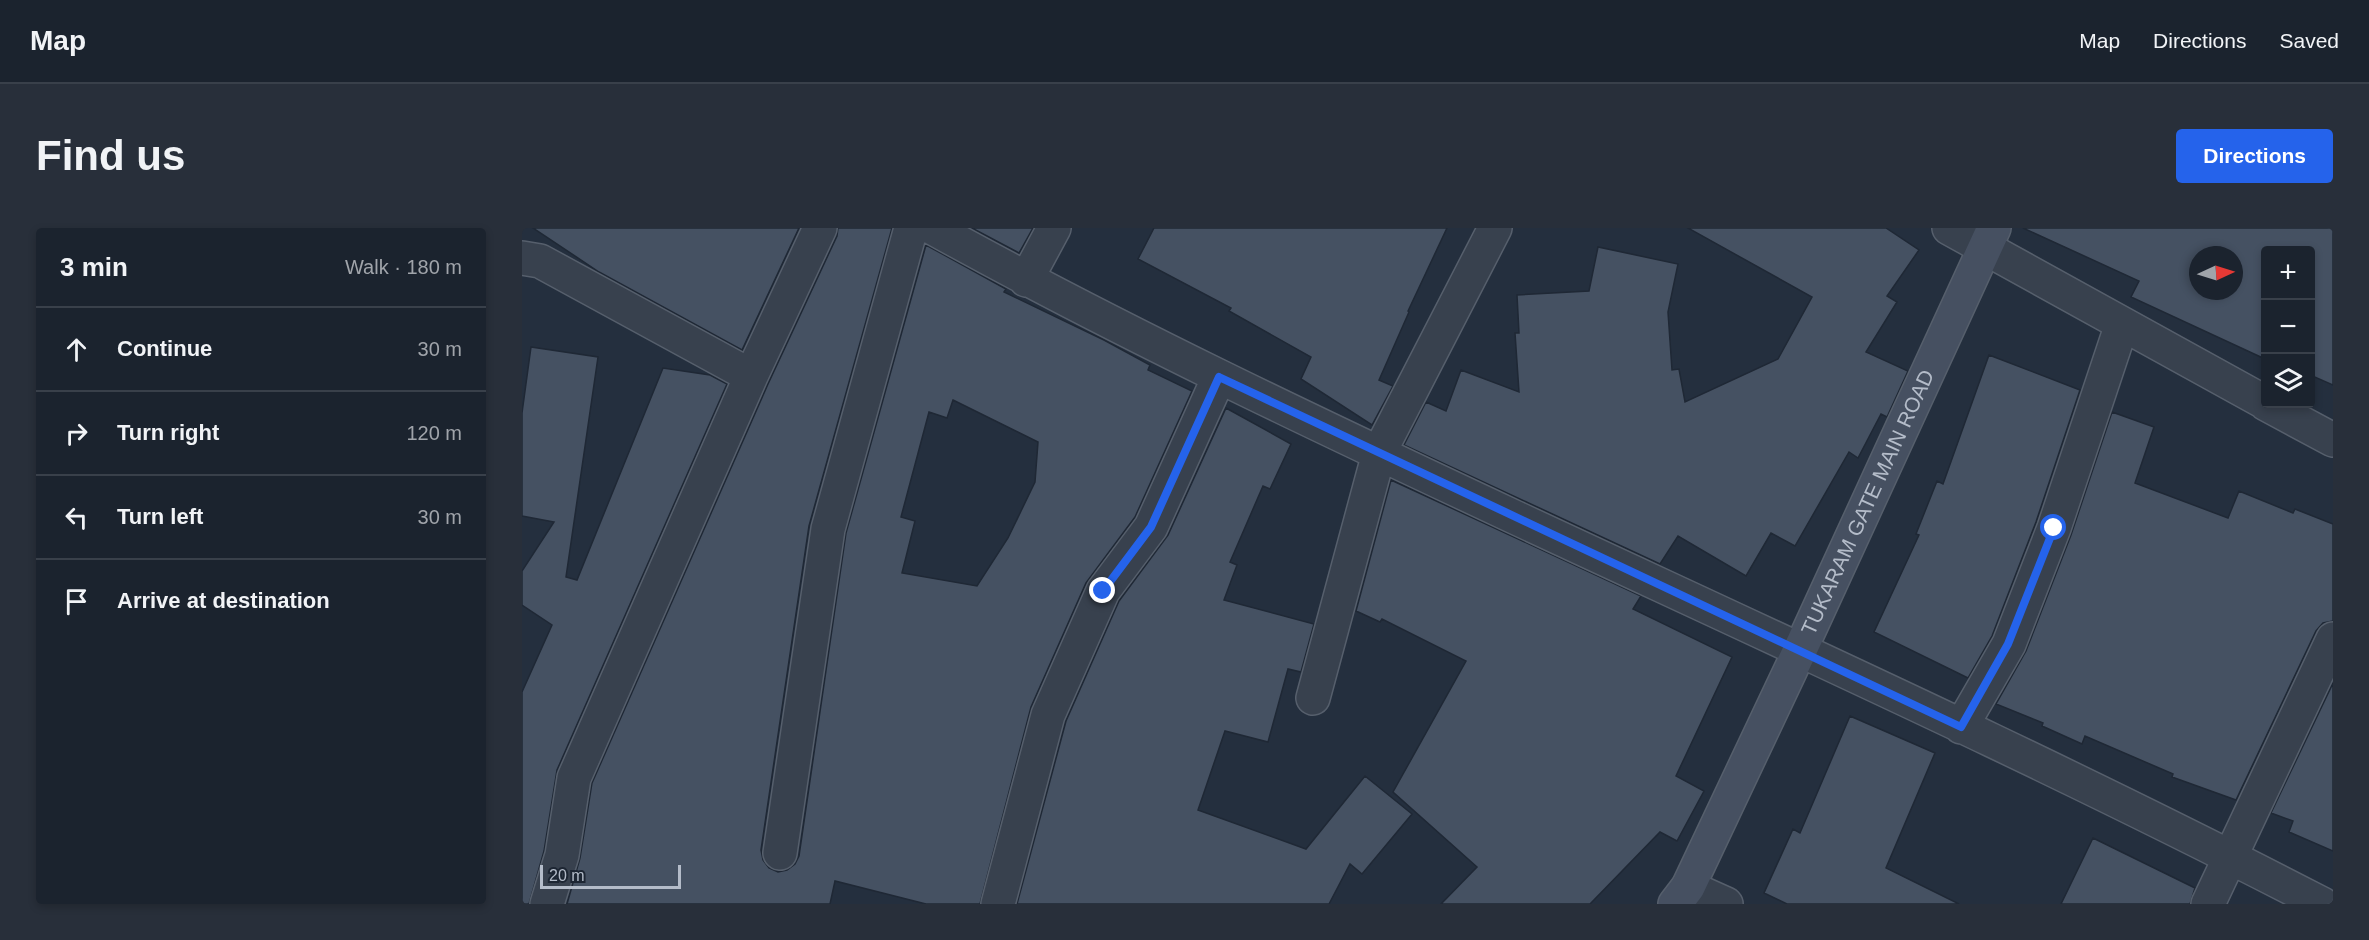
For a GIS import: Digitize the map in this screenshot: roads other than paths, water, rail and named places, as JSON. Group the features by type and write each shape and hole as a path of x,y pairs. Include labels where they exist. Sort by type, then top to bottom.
{"street":[{"path":"548,904 562,855 574,778 751,376 820,228"},
{"path":"780,853 828,529 910,228"},
{"path":"933,228 1026,280 1219,377 1800,650 2231,857 2322,904"},
{"path":"1026,280 1054,228"},
{"path":"1313,698 1379,453 1495,228"},
{"path":"1950,228 1990,239 2122,324 2261,400"},
{"name":"TUKARAM GATE MAIN ROAD","path":"1682,896 1800,650 1990,239"},
{"path":"522,258 540,261 751,376"},
{"path":"1961,727 2013,634 2054,528 2122,324"},
{"path":"998,904 1048,714 1103,591 1151,527 1219,377"},
{"path":"2275,408 2333,440"},
{"path":"2208,904 2333,639"},
{"path":"1682,896 1726,904"}]}
